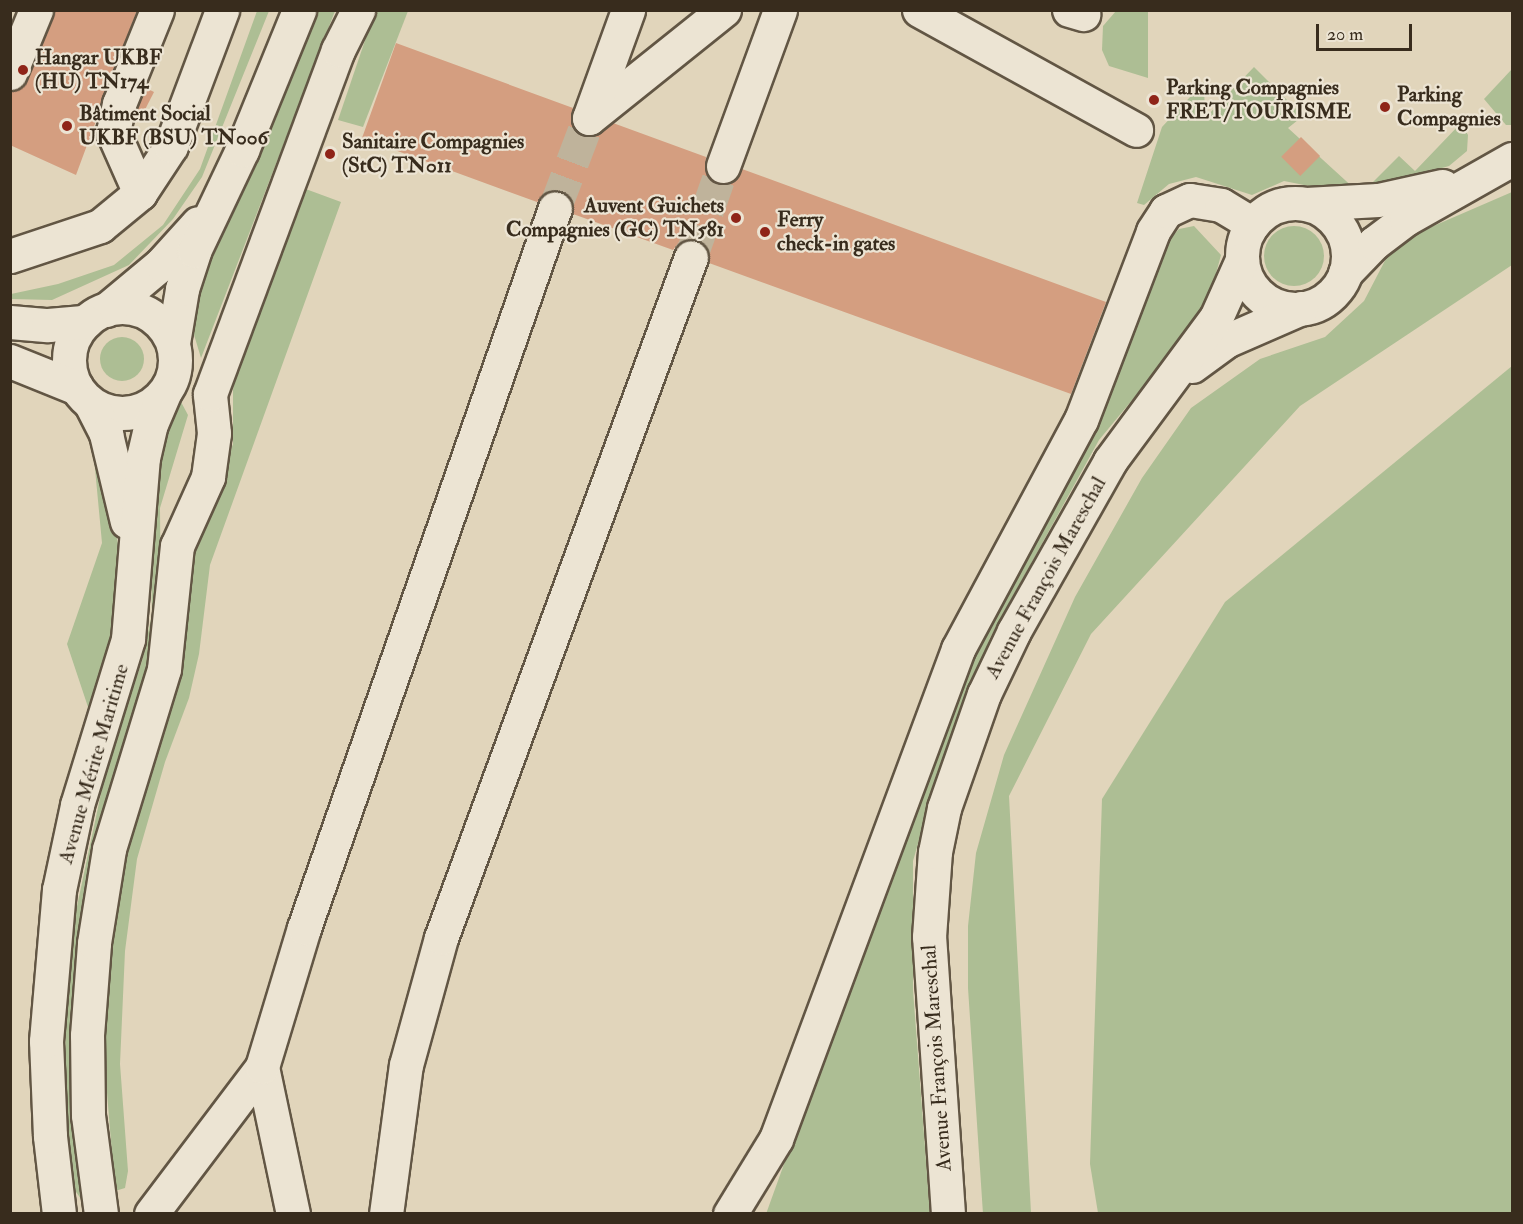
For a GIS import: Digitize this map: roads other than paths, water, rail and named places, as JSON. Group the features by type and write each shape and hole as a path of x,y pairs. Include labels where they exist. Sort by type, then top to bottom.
{"street":[{"path":"10,73 36,10"},
{"path":"140,193 113,132 119,104 157,10"},
{"path":"10,256 100,226 140,193 171,146 222,10"},
{"path":"10,361 84,396 106,411 129,413 146,408 168,386 172,343 187,273 299,10"},
{"path":"101,1214 86,1089 94,943 115,825 168,649 177,546 208,477 214,433 210,394 338,50 358,10"},
{"path":"628,10 589,118 724,10"},
{"path":"723,166 780,10"},
{"path":"919,10 1136,130"},
{"path":"1473,178 1378,200 1280,205 1253,224 1243,244 1242,260 1246,277 1262,297 1276,305 1301,308 1324,299 1345,273 1384,234 1473,178 1512,159"},
{"path":"84,396 70,369 69,353 96,316 161,264 218,199"},
{"path":"730,1214 776,1139 958,649 1081,420 1153,231 1166,211 1190,200 1221,205 1253,224"},
{"path":"1304,204 1320,209 1339,226 1347,249 1345,273"},
{"path":"151,1214 262,1067 304,928 555,208"},
{"path":"386,1214 406,1065 441,938 691,256"},
{"name":"Avenue François Mareschal","path":"948,1214 929,937 935,852 944,808 1003,652 1110,461 1216,318 1242,260"},
{"name":"Avenue François Mareschal","path":"1167,386 1226,341 1301,308"},
{"path":"10,322 48,325 141,310 160,323 172,343"},
{"path":"168,386 210,394"},
{"name":"Avenue Mérite Maritime","path":"59,1214 47,1073 52,952 59,890 77,805 128,639 143,458 151,424 168,386"},
{"name":"Avenue Mérite Maritime","path":"84,396 111,451 135,566"},
{"path":"262,1067 293,1214"}],"tunnel":[{"path":"555,208 589,118"},
{"path":"691,257 723,166"}],"place":[{"name":"Hangar UKBF (HU) TN174","path":"23,70"},
{"name":"Parking Compagnies FRET/TOURISME","path":"1154,100"},
{"name":"Parking Compagnies","path":"1385,107"},
{"name":"Bâtiment Social UKBF (BSU) TN006","path":"67,126"},
{"name":"Sanitaire Compagnies (StC) TN011","path":"330,154"},
{"name":"Auvent Guichets Compagnies (GC) TN581","path":"736,218"},
{"name":"Ferry check-in gates","path":"765,232"}]}
